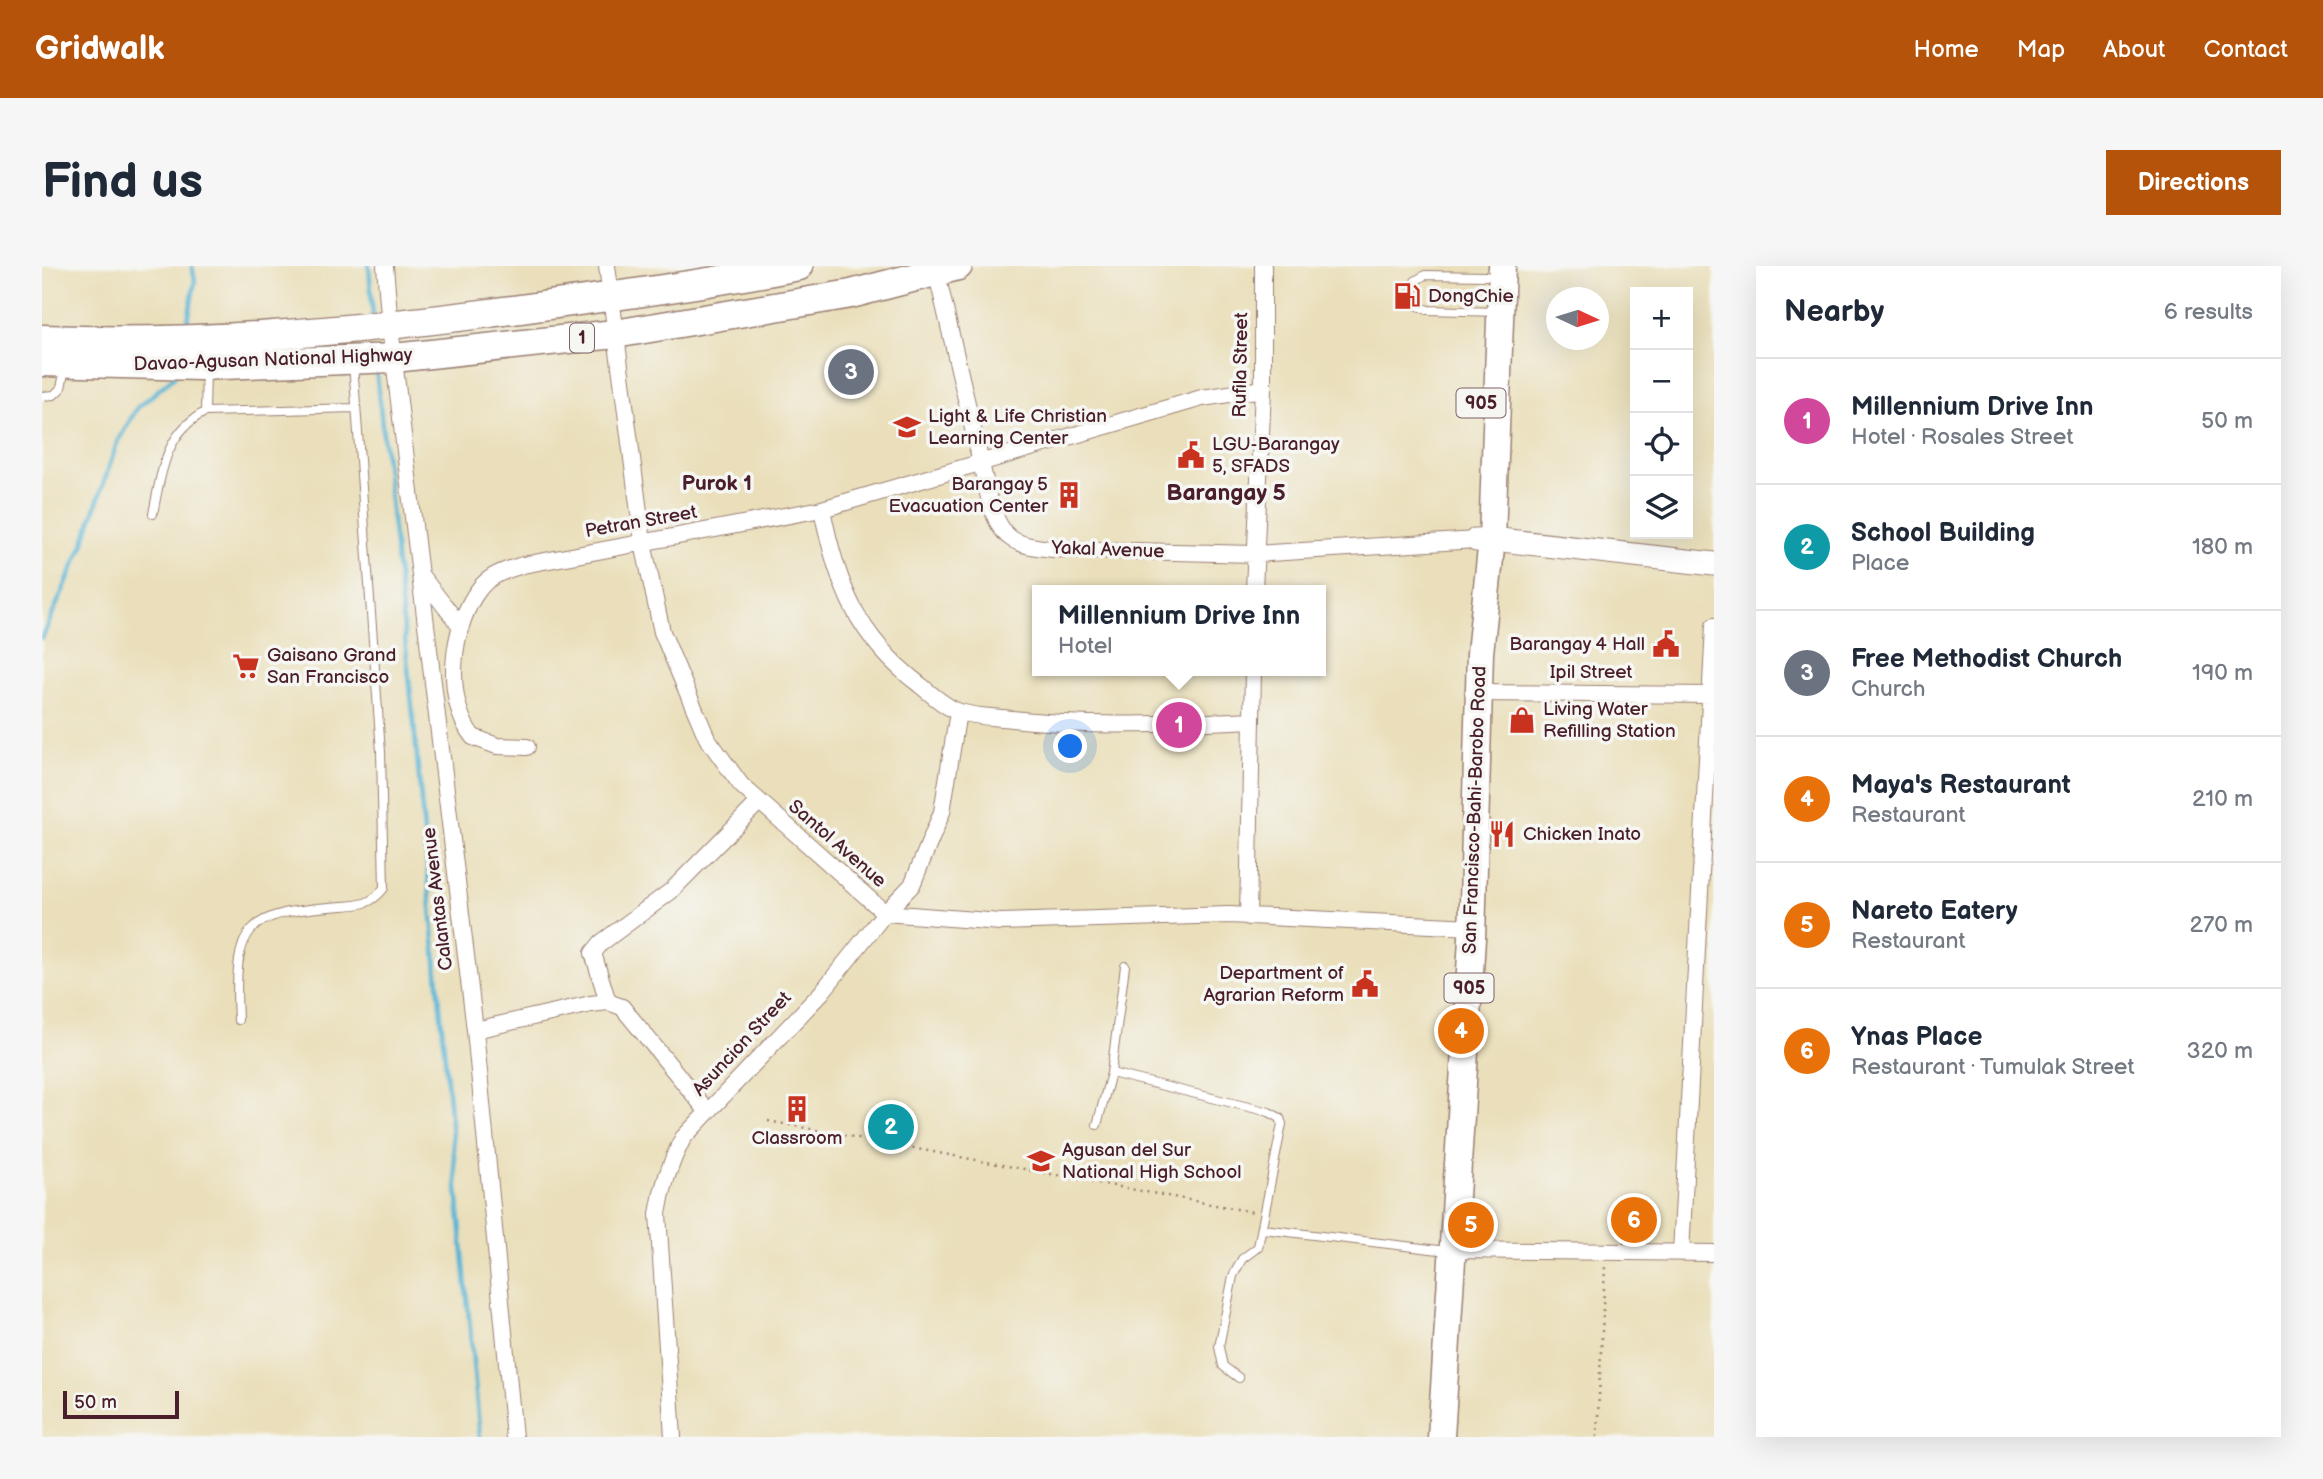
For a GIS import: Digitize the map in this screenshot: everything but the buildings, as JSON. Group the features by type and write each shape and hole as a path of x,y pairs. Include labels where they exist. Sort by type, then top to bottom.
{"highway":[{"name":"Davao-Agusan National Highway","path":"203,352 611,298 799,266"},
{"name":"Davao-Agusan National Highway","path":"54,351 203,352 352,360 394,358 615,334 850,294 943,268"},
{"path":"489,313 494,346"}],"main road":[{"name":"San Francisco-Bahi-Barobo Road","path":"1430,1437 1466,927 1473,692 1484,540 1493,311 1492,269"},
{"path":"1484,540 1714,564"},
{"name":"San Francisco-Bahi-Barobo Road","path":"1441,1437 1445,1250"}],"street":[{"name":"Calantas Avenue","path":"385,266 390,327 475,1030 514,1437"},
{"name":"Santol Avenue","path":"607,266 643,544 662,632 707,738 741,785 885,914 1001,922 1218,915 1466,927"},
{"name":"Rufila Street","path":"1254,585 1263,389 1263,266"},
{"name":"Yakal Avenue","path":"943,268 982,462 997,522 1007,538 1026,547 1255,554 1484,540"},
{"name":"Petran Street","path":"527,747 481,743 467,730 460,713 455,678 461,627 470,604 481,587 498,573 523,565 822,509 1202,398 1263,389"},
{"path":"822,509 833,564 850,604 871,636 895,666 958,712 1060,723 1143,726 1252,720"},
{"path":"421,576 461,627"},
{"path":"1681,1253 1714,626"},
{"path":"1248,917 1253,676"},
{"name":"Ipil Street","path":"1473,692 1712,695"},
{"name":"Asuncion Street","path":"673,1437 658,1214 661,1189 671,1160 682,1138 821,992 912,885 925,859 944,800 958,712"},
{"path":"608,1002 593,953 601,943 671,891 759,802"},
{"path":"475,1030 608,1002 622,1007 635,1019 708,1112"},
{"path":"1445,1250 1714,1254"}],"lane":[{"path":"1492,269 1425,275 1415,281 1411,292 1414,303 1423,309 1493,311"},
{"path":"42,396 54,395 61,388 54,351"},
{"path":"203,352 205,412"},
{"path":"238,1020 236,965 242,945 255,925 276,913 292,910 364,905 376,899 384,888 381,752 352,360"},
{"path":"153,514 167,451 186,424 205,412 356,408"},
{"path":"1097,1125 1111,1073 1125,966"},
{"path":"1111,1073 1276,1114 1282,1125 1258,1247 1242,1259 1233,1276 1219,1347 1223,1366 1239,1378"},
{"path":"1263,1228 1445,1250"}],"path":[{"path":"768,1121 1264,1214"},
{"path":"1597,1437 1605,1253"}],"waterway":[{"path":"186,331 195,281 192,266"},
{"path":"369,266 373,318"},
{"path":"376,368 414,724 480,1437"},
{"path":"42,638 83,545 117,443 137,408 175,376"}],"place":[{"name":"DongChie","path":"1407,296"},
{"name":"Free Methodist Church","path":"851,372"},
{"name":"Light & Life Christian Learning Center","path":"907,427"},
{"name":"LGU-Barangay 5, SFADS","path":"1191,455"},
{"name":"Barangay 5 Evacuation Center","path":"1069,495"},
{"name":"Barangay 4 Hall","path":"1666,644"},
{"name":"Gaisano Grand San Francisco","path":"246,666"},
{"name":"Living Water Refilling Station","path":"1522,720"},
{"name":"Millennium Drive Inn","path":"1179,725"},
{"name":"Chicken Inato","path":"1502,834"},
{"name":"Department of Agrarian Reform","path":"1365,984"},
{"name":"Maya's Restaurant","path":"1461,1031"},
{"name":"Classroom","path":"797,1109"},
{"name":"School Building","path":"891,1127"},
{"name":"Agusan del Sur National High School","path":"1041,1161"},
{"name":"Ynas Place","path":"1634,1220"},
{"name":"Nareto Eatery","path":"1471,1225"}],"district":[{"name":"Purok 1","path":"717,483"},
{"name":"Barangay 5","path":"1226,493"}]}
